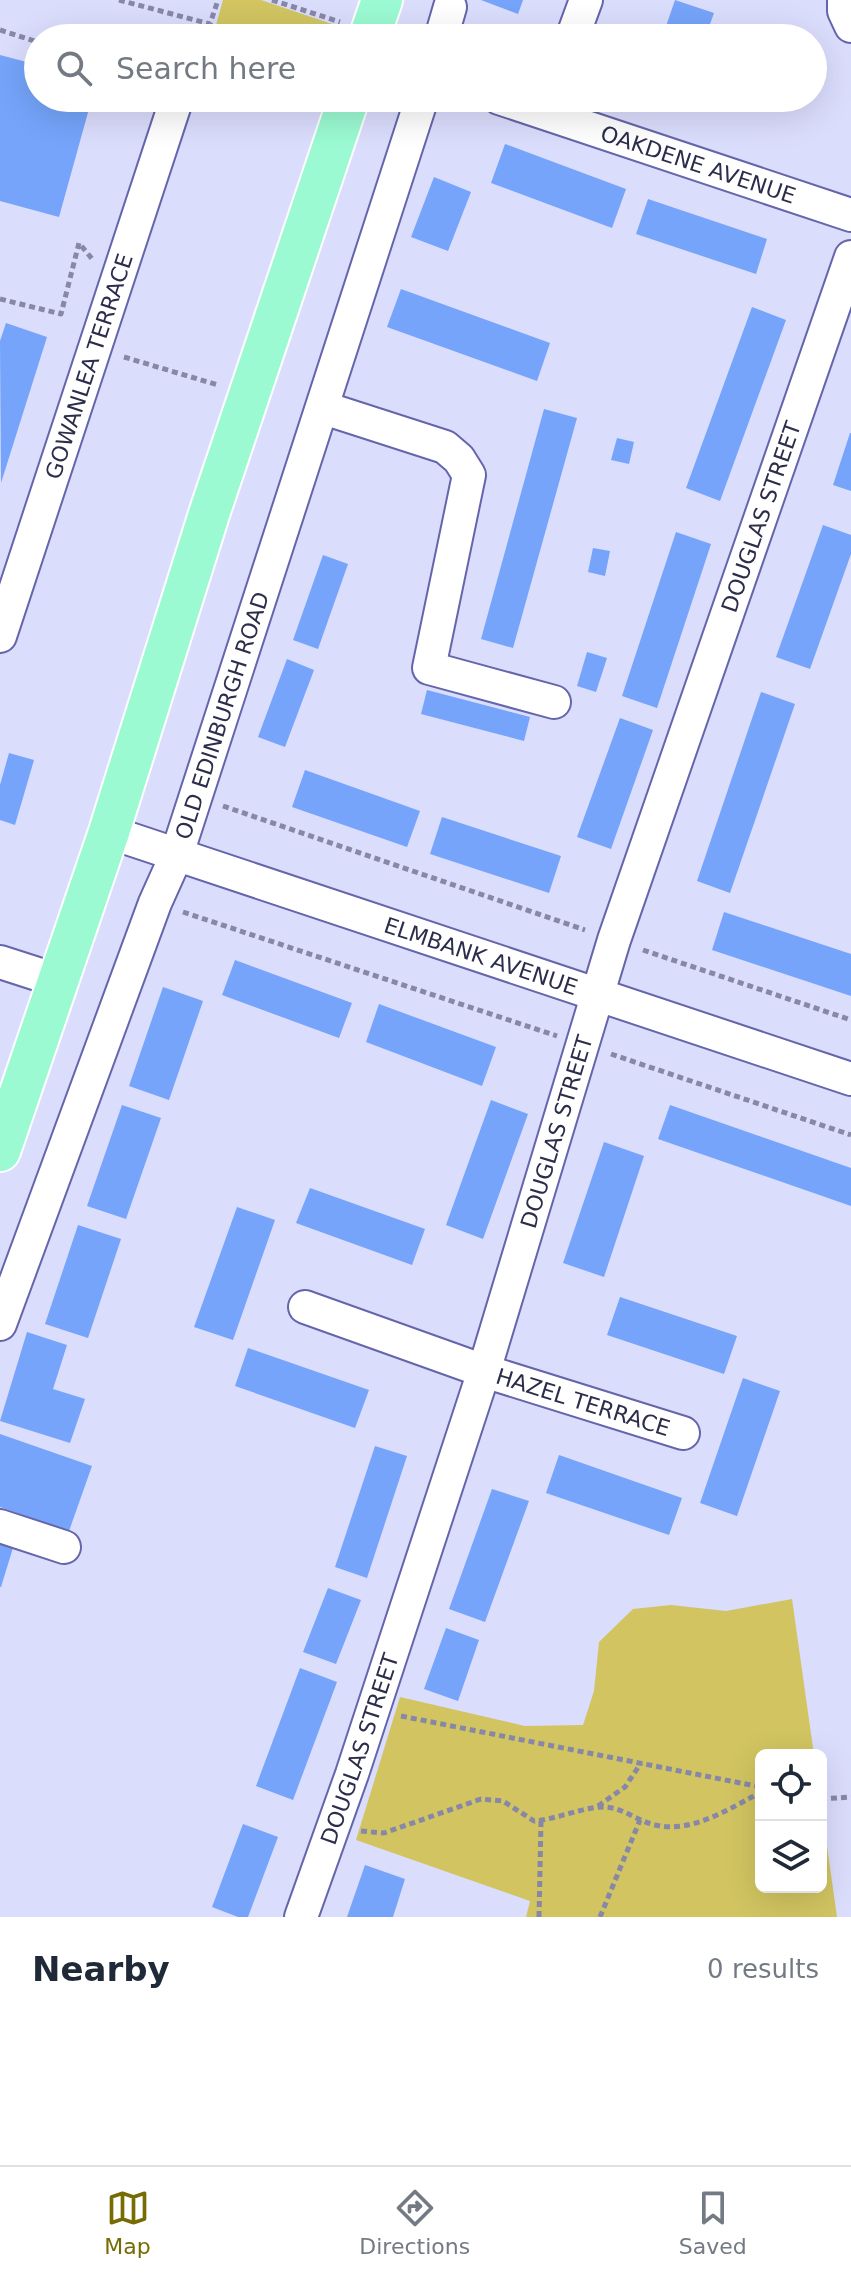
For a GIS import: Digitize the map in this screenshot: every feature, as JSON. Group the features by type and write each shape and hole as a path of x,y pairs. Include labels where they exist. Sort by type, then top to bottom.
{"main road":[{"path":"0,1151 109,832 249,394 344,112"}],"street":[{"path":"577,24 586,0"},
{"path":"844,0 844,11 851,26"},
{"name":"GOWANLEA TERRACE","path":"0,636 172,112"},
{"name":"OLD EDINBURGH ROAD","path":"0,1324 155,903 177,854 418,112"},
{"name":"OAKDENE AVENUE","path":"565,112 851,215"},
{"name":"DOUGLAS STREET","path":"301,1917 484,1371 580,1043 614,940 851,257"},
{"path":"324,408 445,447 459,459 469,475 429,668 554,702"},
{"name":"ELMBANK AVENUE","path":"109,832 851,1079"},
{"path":"0,962 56,980"},
{"name":"HAZEL TERRACE","path":"305,1307 484,1371 683,1433"},
{"path":"0,1526 64,1547"}],"path":[{"path":"119,0 210,24 218,0"},
{"path":"272,0 337,21 375,22"},
{"path":"0,30 24,38"},
{"path":"0,299 61,314 79,243 115,285"},
{"path":"95,348 249,394"},
{"path":"194,795 851,1020"},
{"path":"155,903 851,1135"},
{"path":"372,1710 755,1789"},
{"path":"594,1809 625,1787 641,1763"},
{"path":"332,1828 384,1833 481,1799 503,1801 519,1814 541,1821 594,1809 614,1808 658,1826 691,1823 721,1814 755,1794"},
{"path":"827,1799 851,1797"},
{"path":"600,1917 640,1820"},
{"path":"539,1917 541,1821"}],"shaded area":[{"path":"223,0 261,0 332,24 216,24"},
{"path":"792,1599 813,1749 755,1749 755,1893 827,1893 827,1846 837,1917 526,1917 530,1901 356,1840 400,1697 525,1726 583,1725 594,1691 599,1642 633,1609 671,1605 726,1611"}],"building":[{"path":"481,0 523,0 518,14"},
{"path":"675,0 714,13 710,24 667,24"},
{"path":"0,55 24,61 24,112 88,112 59,217 0,201"},
{"path":"505,144 626,189 612,228 491,183"},
{"path":"434,177 471,192 448,251 411,237"},
{"path":"648,199 767,239 756,274 636,234"},
{"path":"401,289 550,343 537,381 387,327"},
{"path":"752,307 786,320 720,501 686,488"},
{"path":"6,323 47,337 1,483 0,341"},
{"path":"544,409 577,418 513,648 481,639"},
{"path":"851,433 851,491 833,485"},
{"path":"617,438 634,442 629,464 611,460"},
{"path":"823,525 851,535 851,554 810,669 776,657"},
{"path":"676,532 711,544 657,708 622,696"},
{"path":"593,548 610,551 605,576 588,572"},
{"path":"323,555 348,564 318,649 293,640"},
{"path":"587,652 607,658 596,692 577,686"},
{"path":"287,659 314,670 285,747 258,737"},
{"path":"427,690 530,717 524,741 421,714"},
{"path":"761,692 795,704 730,893 697,881"},
{"path":"620,718 653,730 611,849 577,837"},
{"path":"9,753 34,760 15,825 0,820 0,785"},
{"path":"305,770 420,811 407,847 292,807"},
{"path":"442,817 561,856 549,893 430,854"},
{"path":"724,912 851,954 851,996 712,950"},
{"path":"235,960 352,1003 339,1038 222,995"},
{"path":"163,987 203,1001 169,1100 129,1086"},
{"path":"379,1004 496,1047 482,1086 366,1042"},
{"path":"491,1100 528,1114 483,1239 446,1225"},
{"path":"122,1105 161,1118 126,1219 87,1206"},
{"path":"670,1105 851,1168 851,1206 658,1139"},
{"path":"604,1142 644,1156 604,1277 563,1263"},
{"path":"310,1188 425,1229 412,1265 296,1223"},
{"path":"237,1207 275,1220 233,1340 194,1327"},
{"path":"78,1225 121,1239 88,1338 45,1324"},
{"path":"620,1297 737,1336 724,1374 607,1335"},
{"path":"27,1332 67,1345 53,1389 85,1399 70,1443 0,1421"},
{"path":"248,1348 369,1390 355,1428 235,1386"},
{"path":"743,1378 780,1391 737,1516 700,1503"},
{"path":"0,1434 92,1466 69,1531 0,1507"},
{"path":"375,1446 407,1456 367,1578 335,1567"},
{"path":"559,1455 682,1498 669,1535 546,1493"},
{"path":"492,1489 529,1501 485,1622 449,1609"},
{"path":"0,1532 16,1538 1,1587 0,1587"},
{"path":"328,1588 361,1600 336,1664 303,1652"},
{"path":"446,1628 479,1640 458,1701 424,1689"},
{"path":"300,1668 337,1682 293,1800 256,1786"},
{"path":"243,1824 278,1837 248,1917 238,1917 212,1907"},
{"path":"365,1865 405,1879 393,1917 347,1917"}]}
